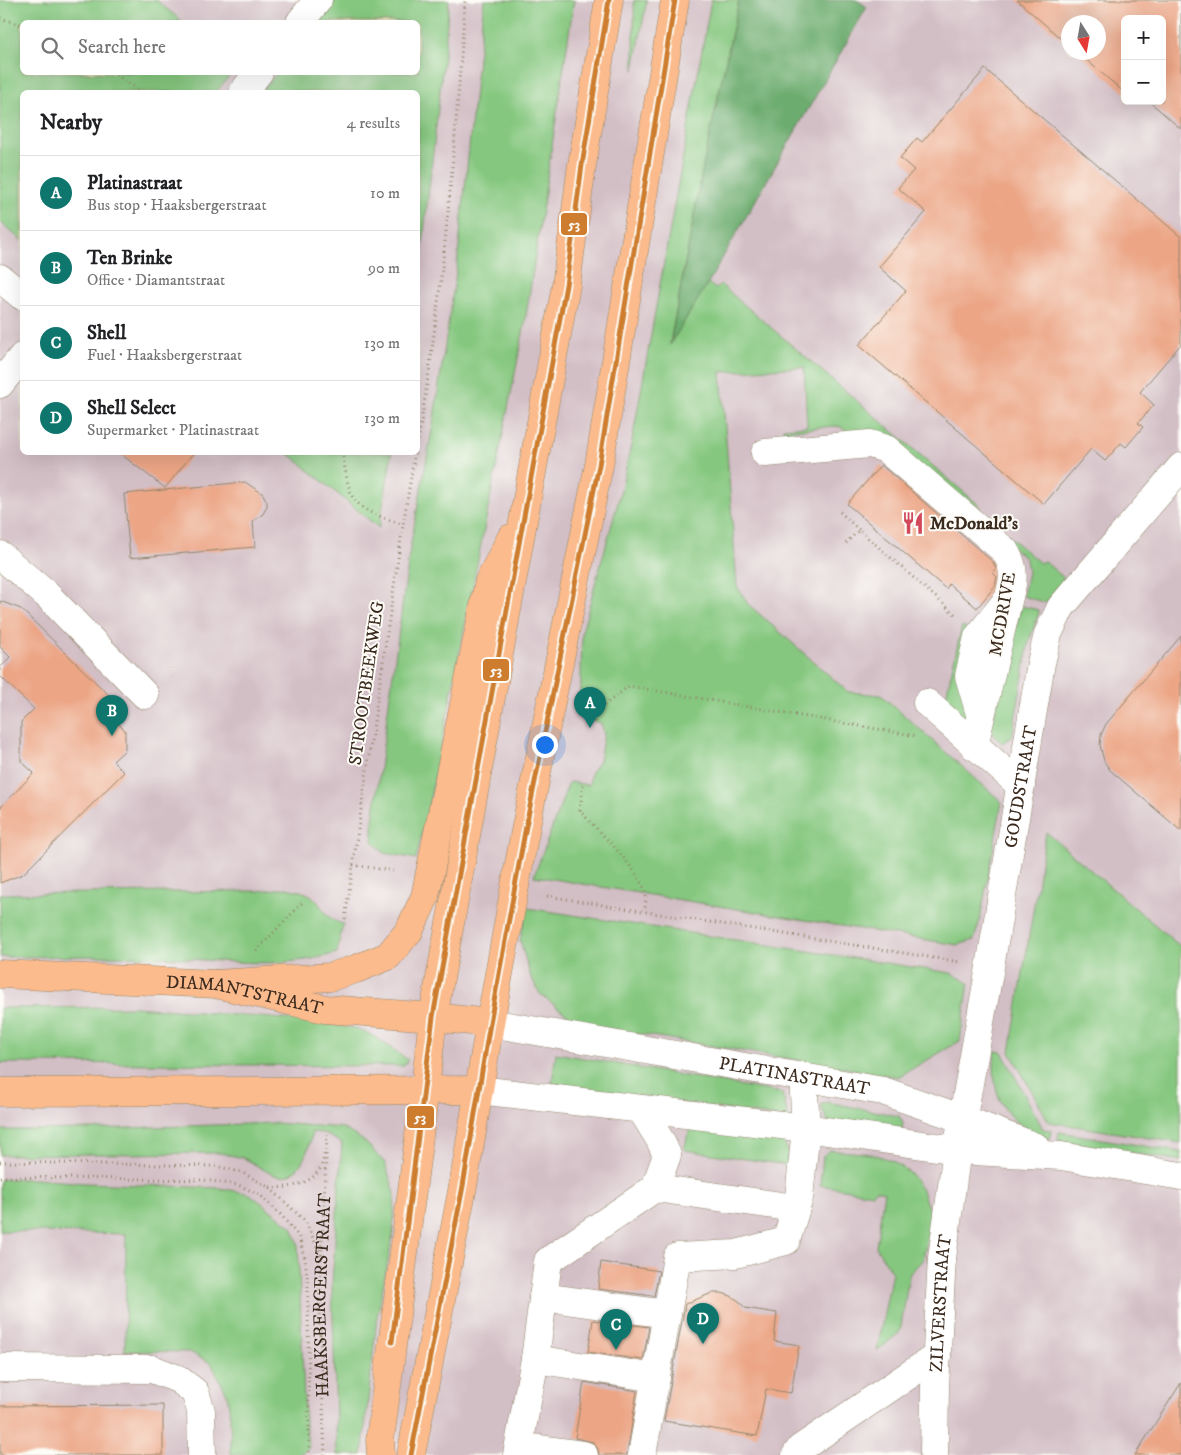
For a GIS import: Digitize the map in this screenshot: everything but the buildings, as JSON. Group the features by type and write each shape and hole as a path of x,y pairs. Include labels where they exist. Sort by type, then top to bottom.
{"main road":[{"path":"381,1455 380,1440 433,1016 566,285 582,164 609,0"},
{"path":"411,1455 463,1186 490,1022 526,826 612,389 675,0"},
{"path":"228,983 330,977 356,970 388,956 409,931 425,897 488,581 523,515"},
{"name":"DIAMANTSTRAAT","path":"0,974 228,983 325,1009 433,1016 490,1022"},
{"path":"0,1092 479,1090"}],"street":[{"path":"302,20 318,0"},
{"path":"245,90 257,75"},
{"path":"0,278 20,294"},
{"path":"0,384 20,359"},
{"name":"MCDRIVE","path":"765,453 870,444 886,449 1005,551 1014,571 974,746"},
{"name":"GOUDSTRAAT","path":"957,1150 1041,663 1048,634 1061,606 1181,467"},
{"path":"0,555 47,595 145,695"},
{"path":"927,703 1021,786"},
{"name":"PLATINASTRAAT","path":"490,1022 883,1091 963,1118 1061,1156"},
{"path":"642,1455 677,1258 736,1254 786,1241 799,1198 806,1128 803,1076"},
{"name":"PLATINASTRAAT","path":"479,1090 806,1128 957,1150 1061,1156 1181,1176"},
{"path":"584,1455 518,1450 535,1358 548,1260 655,1188 667,1155 641,1109"},
{"name":"ZILVERSTRAAT","path":"934,1455 942,1258 957,1150"},
{"path":"655,1188 795,1208"},
{"path":"543,1297 667,1314"},
{"path":"796,1455 801,1448 937,1356"},
{"path":"535,1358 656,1378"},
{"path":"0,1368 152,1369 178,1379 196,1392 201,1411 202,1455"}],"path":[{"path":"420,427 428,377 455,147 465,0"},
{"path":"0,18 20,24"},
{"path":"116,75 137,90"},
{"path":"343,455 350,491 354,499 367,511 403,524"},
{"name":"STROOTBEEKWEG","path":"345,918 414,455"},
{"path":"840,512 956,616"},
{"path":"846,543 859,530"},
{"path":"596,722 598,710 628,686 918,736 922,740"},
{"path":"583,785 580,811 634,870 642,883 646,896 644,911"},
{"path":"353,866 393,871"},
{"path":"547,896 990,967"},
{"path":"228,983 241,966 302,903"},
{"name":"HAAKSBERGERSTRAAT","path":"325,1455 319,1310 327,1135"},
{"path":"269,1186 284,1188 300,1184 321,1167 327,1146"},
{"path":"0,1162 215,1166 241,1172 269,1186 305,1221 322,1257"},
{"path":"0,1177 204,1180 238,1185 260,1195 282,1216 299,1237 305,1259 308,1283 309,1455"}],"shaded area":[{"path":"0,0 1181,0 1181,1455 0,1455"}],"green space":[{"path":"0,0 156,0 181,20 20,20 20,75 230,75 218,90 20,90 20,239 0,222"},
{"path":"336,0 449,0 420,267 420,90 263,90 275,75 420,75 420,20 320,20"},
{"path":"484,0 574,0 525,323 435,776 416,859 384,853 373,841 373,820 410,549 433,424 457,266"},
{"path":"634,0 647,0 634,70"},
{"path":"711,0 739,0 704,162 670,343 708,283 716,289 720,284 980,506 978,510 1040,563 1044,561 1064,578 1046,603 1023,596 1028,572 1026,559 882,434 851,436 841,427 836,426 783,431 783,428 807,426 804,367 721,372 737,586 748,604 848,692 881,695 1002,802 980,920 974,940 958,945 534,876 569,782 589,785 591,772 599,761 604,734 601,723 580,719 582,632 619,498 632,441"},
{"path":"739,0 857,0 867,7 708,283 670,345 704,162"},
{"path":"290,455 392,455 379,528"},
{"path":"1021,606 1039,610 1039,613 1029,641 1012,737 1002,743 994,735 991,728"},
{"path":"962,626 969,630 972,714 966,720 945,703"},
{"path":"1046,832 1181,947 1181,1143 1049,1122 1010,1052"},
{"path":"286,888 309,894 329,917 343,924 337,953 314,958 269,963 136,956 0,957 0,894 257,891"},
{"path":"527,908 951,973 969,983 960,1041 898,1077 592,1026 569,1016 540,994 530,975 520,940"},
{"path":"136,1007 322,1022 358,1029 375,1037 408,1060 404,1066 0,1063 0,1008"},
{"path":"995,1051 1002,1052 1043,1129 1051,1130 1050,1139 1021,1126 1003,1107 995,1082"},
{"path":"556,1053 782,1093 789,1119 552,1083"},
{"path":"827,1102 899,1116 903,1123 902,1129 830,1126 821,1107 822,1104"},
{"path":"276,1123 343,1128 365,1142 385,1163 395,1193 393,1235 377,1318 362,1455 337,1455 332,1284 342,1143 323,1133 312,1132 306,1154 298,1168 286,1176 274,1175 243,1158 220,1153 0,1155 0,1130"},
{"path":"696,1128 777,1139 785,1144 788,1154 787,1165 684,1150 691,1129"},
{"path":"1059,1132 1181,1152 1181,1161 1058,1141"},
{"path":"829,1150 873,1154 893,1161 911,1174 922,1190 930,1214 923,1259 909,1275 899,1333 877,1351 892,1272 876,1247 884,1192 875,1190 872,1194 820,1185 823,1156"},
{"path":"0,1180 220,1188 250,1194 292,1227 298,1243 305,1426 309,1448 298,1455 231,1455 230,1414 227,1394 211,1363 190,1352 125,1351 126,1234 0,1231"}],"transit line":[{"name":"53","path":"392,1342 433,1017 566,285 582,165 609,0"},
{"name":"53","path":"411,1455 463,1186 490,1023 526,826 599,465 675,0"}],"place":[{"name":"McDonald's","path":"913,523"},
{"name":"Platinastraat","path":"590,728"},
{"name":"Ten Brinke","path":"112,736"},
{"name":"Shell Select","path":"703,1344"},
{"name":"Shell","path":"616,1350"}]}
